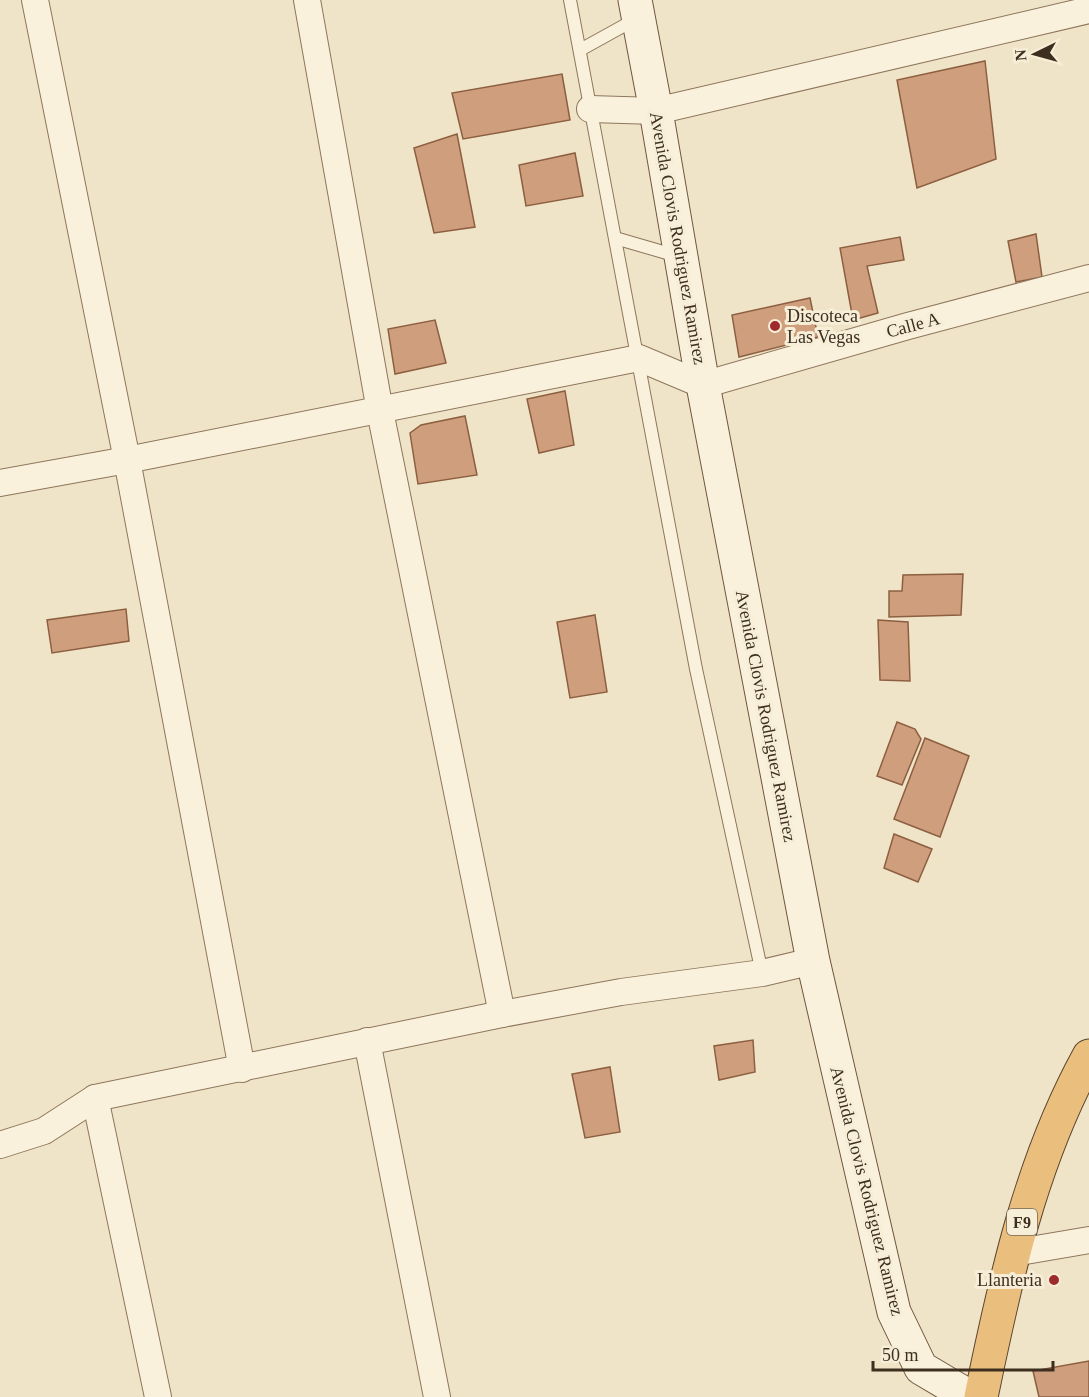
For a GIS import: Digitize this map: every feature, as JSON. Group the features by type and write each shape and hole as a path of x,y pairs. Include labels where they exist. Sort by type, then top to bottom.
{"highway":[{"name":"F9","path":"981,1397 1013,1253 1037,1170 1072,1086 1089,1056"}],"main road":[{"name":"Avenida Clovis Rodriguez Ramirez","path":"636,9 703,385 813,961 894,1312 921,1368 970,1397"}],"street":[{"path":"35,0 127,460 242,1069"},
{"path":"308,0 380,411 502,1014"},
{"path":"590,109 656,111 1066,9 1089,10"},
{"name":"Calle A","path":"703,385 1089,278"},
{"path":"0,483 380,411 639,358 703,385"},
{"path":"0,1145 44,1131 95,1098 502,1014 621,992 762,973 813,961"},
{"path":"368,1041 437,1397"},
{"path":"95,1098 158,1397"},
{"path":"1013,1253 1089,1240"}],"lane":[{"path":"570,0 696,669 762,973"},
{"path":"580,50 636,9"},
{"path":"615,238 681,258"}],"building":[{"path":"985,61 996,159 917,188 897,80"},
{"path":"562,74 570,120 463,139 452,93"},
{"path":"457,134 475,227 434,233 414,148"},
{"path":"575,153 583,196 526,206 519,165"},
{"path":"1036,234 1042,277 1016,282 1008,241"},
{"path":"900,237 904,260 867,266 878,313 853,320 840,248"},
{"name":"Discoteca Las Vegas","path":"810,298 818,337 739,357 732,315"},
{"path":"435,320 446,363 395,374 388,329"},
{"path":"565,391 574,445 539,453 527,399"},
{"path":"465,416 477,475 418,484 410,433 421,425"},
{"path":"963,574 961,615 889,617 889,591 902,591 903,575"},
{"path":"126,609 129,641 52,653 47,620"},
{"path":"595,615 607,692 570,698 557,622"},
{"path":"878,620 908,622 910,681 880,680"},
{"path":"897,722 915,729 921,739 902,785 877,776"},
{"path":"925,738 969,756 940,837 894,819"},
{"path":"894,834 932,849 918,882 884,868"},
{"path":"753,1040 755,1072 719,1080 714,1046"},
{"path":"610,1067 620,1132 585,1138 572,1074"},
{"path":"1089,1361 1089,1397 1039,1397 1033,1371"}],"place":[{"name":"Discoteca Las Vegas","path":"775,326"},
{"name":"Llanteria","path":"1054,1280"}]}
